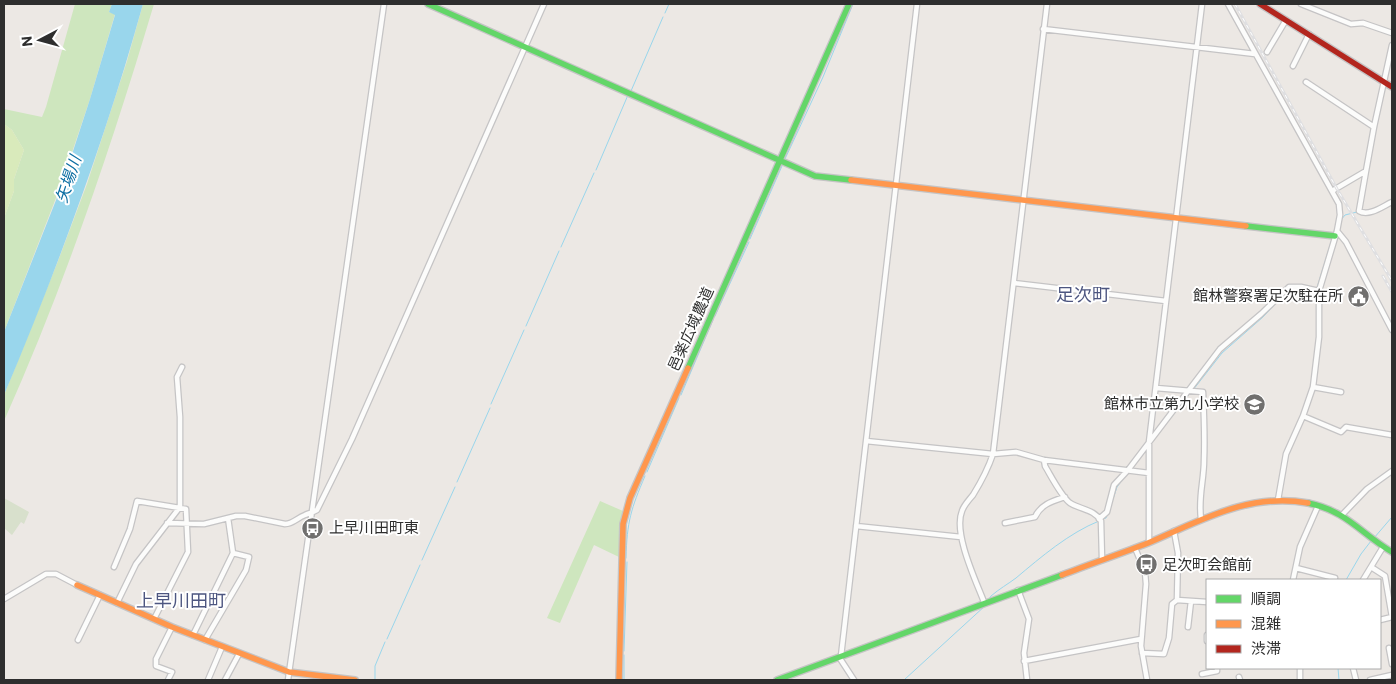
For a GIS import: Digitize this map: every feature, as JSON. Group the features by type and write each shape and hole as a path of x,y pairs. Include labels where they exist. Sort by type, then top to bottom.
{"street":[{"path":"288,680 384,4"},
{"path":"428,4 815,176 1177,218 1336,233 1346,242 1392,330"},
{"path":"167,524 204,524 245,516 290,524 304,515 312,514 319,506 352,439 544,4"},
{"name":"邑楽広域農道","path":"619,680 622,538 627,508 849,4"},
{"path":"854,680 840,656 917,4"},
{"path":"984,602 970,569 961,536 960,520 962,510 985,475 993,454 1047,4"},
{"path":"1149,542 1149,441 1202,4"},
{"path":"1228,4 1339,204 1340,215 1336,233 1319,291 1319,337 1313,386 1303,416 1286,454 1278,500"},
{"path":"1260,4 1392,87"},
{"path":"1301,4 1351,24 1362,23 1392,34"},
{"path":"1267,52 1286,20"},
{"path":"1043,29 1256,54"},
{"path":"1293,66 1309,34"},
{"path":"1392,45 1374,126 1359,211 1369,213 1392,202"},
{"path":"1306,82 1374,126"},
{"path":"1332,191 1366,171"},
{"path":"1014,283 1166,301"},
{"path":"1099,518 1107,512 1114,485 1128,470 1220,349 1289,287 1301,286 1319,291"},
{"path":"117,603 136,564 180,507 180,417 177,377 182,367"},
{"path":"1313,386 1341,392"},
{"path":"1156,388 1203,392 1204,459 1199,505 1201,519"},
{"path":"1303,416 1341,432 1346,427 1392,435"},
{"path":"866,441 993,454 1016,452 1044,460 1149,473"},
{"path":"1044,460 1045,466 1069,502 1089,510 1099,518 1101,522 1102,559"},
{"path":"1342,515 1367,489 1392,471"},
{"path":"1005,522 1035,517 1038,510 1049,502 1065,497"},
{"path":"777,680 984,602 1136,548 1219,511 1242,504 1278,500 1303,502 1318,506 1342,515 1392,552"},
{"path":"114,567 130,529 137,501 186,509 188,552 154,619"},
{"path":"1293,579 1300,547 1318,506"},
{"path":"193,636 233,553 228,518"},
{"path":"856,526 961,536"},
{"path":"1174,531 1178,553 1177,600"},
{"path":"1364,579 1383,547"},
{"path":"1136,548 1145,572 1146,584 1141,639 1147,680"},
{"path":"205,640 246,570 249,557 233,553"},
{"path":"1371,567 1385,576 1392,617"},
{"path":"1296,568 1335,578"},
{"path":"4,599 46,574 56,574 117,603 238,654 289,672 354,680"},
{"path":"1018,590 1029,619 1024,661 1027,680"},
{"path":"78,640 100,595"},
{"path":"1142,653 1164,654 1169,638 1172,604 1177,600 1206,602"},
{"path":"1188,627 1191,601"},
{"path":"168,680 172,672 156,666 156,659 172,627"},
{"path":"1024,661 1141,639"},
{"path":"208,680 222,647"},
{"path":"1389,648 1392,664"},
{"path":"225,680 238,654"},
{"path":"1202,674 1217,671 1217,669"},
{"path":"1370,680 1392,676"}],"green space":[{"path":"75,4 112,4 109,12 115,14 90,99 61,185 4,332 4,218 14,191 14,179 24,150 12,130 4,124 4,109 42,117"},
{"path":"143,4 154,4 104,163 47,319 4,421 4,395 87,184 127,61"},
{"path":"4,124 12,130 24,150 14,179 14,191 4,218"},
{"path":"4,498 29,512 24,524 21,522 12,535 4,528"},
{"path":"600,501 623,511 619,557 594,545 560,623 547,618"}],"water":[{"name":"矢場川","path":"112,4 143,4 129,54 80,201 4,395 4,332 62,185 115,15 109,12"}],"waterway":[{"path":"665,13 669,4"},
{"path":"785,159 823,77 853,4"},
{"path":"631,91 663,17"},
{"path":"596,170 628,95"},
{"path":"750,239 782,166"},
{"path":"561,247 594,173"},
{"path":"1341,220 1345,215 1357,212"},
{"path":"1317,288 1332,239"},
{"path":"715,316 749,242"},
{"path":"526,326 559,251"},
{"path":"1294,289 1316,292"},
{"path":"1193,390 1222,353 1276,303"},
{"path":"681,395 713,320"},
{"path":"491,404 524,330"},
{"path":"1156,437 1190,393"},
{"path":"647,472 679,398"},
{"path":"457,482 490,408"},
{"path":"1111,505 1117,487 1126,475"},
{"path":"626,558 627,534 631,516 645,476"},
{"path":"422,560 455,487"},
{"path":"1103,519 1106,518 1109,511"},
{"path":"1374,538 1392,517"},
{"path":"989,599 994,593 1056,546 1077,532 1099,521"},
{"path":"1347,579 1371,541"},
{"path":"624,651 627,562"},
{"path":"387,639 420,565"},
{"path":"904,680 986,605"},
{"path":"375,680 375,666 385,642"},
{"path":"624,655 624,680"},
{"path":"1338,669 1339,680"}],"railway":[{"path":"1235,4 1337,189 1392,281"},
{"path":"1383,276 1392,292"}],"traffic: fast":[{"path":"428,4 815,176 851,180"},
{"path":"688,368 849,4"},
{"path":"1246,226 1335,236"},
{"path":"1308,503 1333,511 1353,523 1392,552"},
{"path":"777,680 1062,575"}],"traffic: slow":[{"path":"851,180 1246,226"},
{"path":"619,680 623,524 630,498 688,368"},
{"path":"1062,575 1148,543 1206,518 1245,505 1286,501 1308,503"},
{"path":"77,585 172,627 289,672 355,680"}],"traffic: jam":[{"path":"1260,4 1392,87"}],"place":[{"name":"館林警察署足次駐在所","path":"1359,296"},
{"name":"館林市立第九小学校","path":"1255,404"},
{"name":"上早川田町東","path":"313,528"},
{"name":"足次町会館前","path":"1146,565"}],"district":[{"name":"足次町","path":"1083,295"},
{"name":"上早川田町","path":"181,601"}]}
